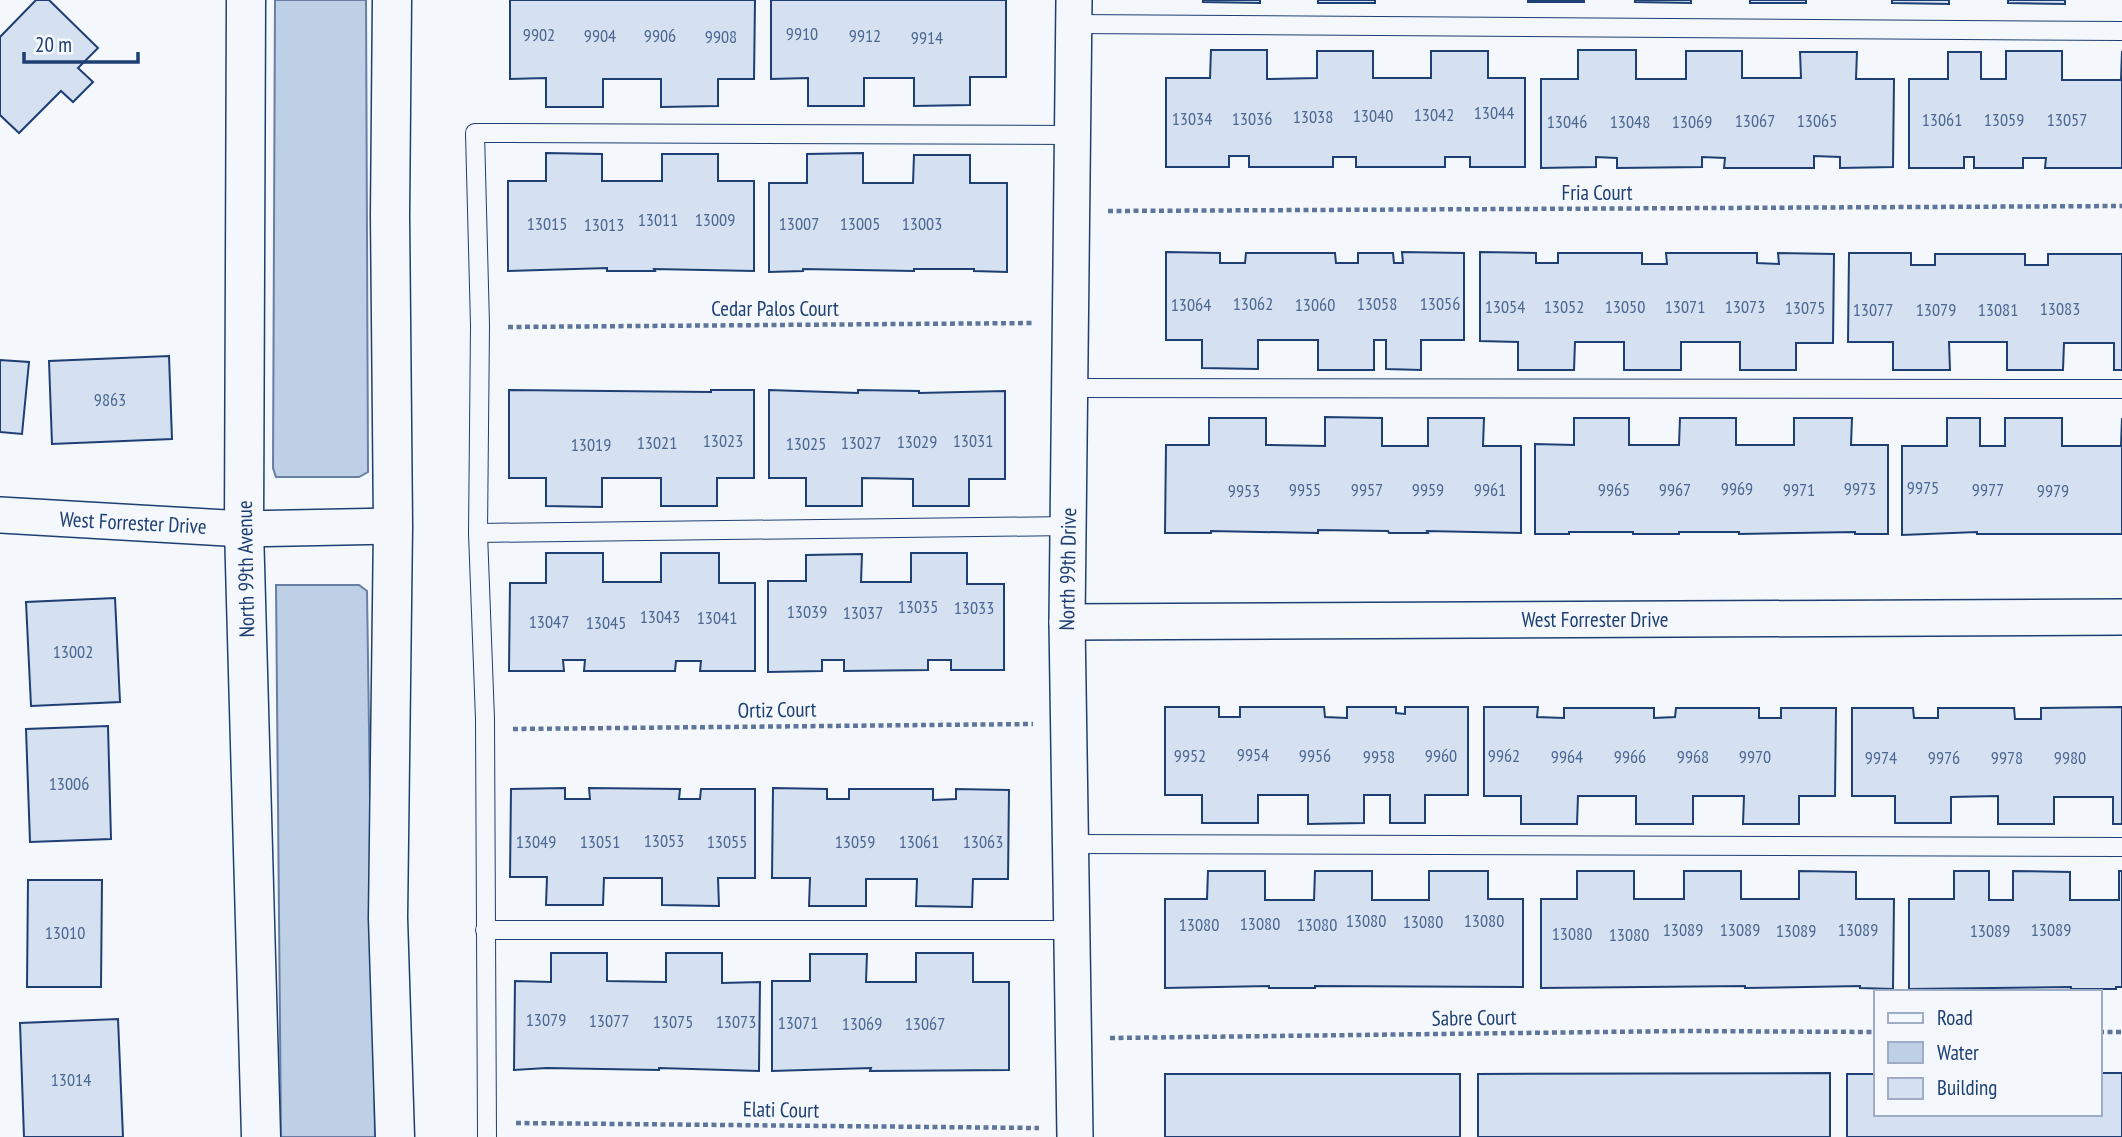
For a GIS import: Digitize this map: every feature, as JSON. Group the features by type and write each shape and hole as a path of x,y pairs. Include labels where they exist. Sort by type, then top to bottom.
{"main road":[{"name":"North 99th Avenue","path":"246,0 244,529 261,1137"},
{"path":"392,0 390,215 393,526 388,918 395,1137"}],"street":[{"name":"North 99th Drive","path":"1074,12 1067,622 1075,1133"},
{"name":"West Forrester Drive","path":"0,515 244,529 393,526"},
{"name":"West Forrester Drive","path":"1067,622 2122,617"}],"lane":[{"path":"1074,12 2122,31"},
{"path":"487,1130 485,729 478,533 479,327 475,133 1073,135"},
{"path":"1070,387 2122,390"},
{"path":"478,533 1069,526"},
{"path":"1071,844 2122,847"},
{"path":"485,930 1072,930"}],"path":[{"name":"Fria Court","path":"1073,211 2122,206"},
{"name":"Cedar Palos Court","path":"479,327 1070,322"},
{"name":"Ortiz Court","path":"485,729 1069,723"},
{"name":"Sabre Court","path":"1074,1039 1682,1031 1874,1032"},
{"path":"2101,1032 2122,1032"},
{"name":"Elati Court","path":"487,1130 1075,1133"}],"water":[{"path":"275,0 366,0 368,472 359,477 276,477 273,468"},
{"path":"276,585 359,585 367,591 375,1137 281,1137"}],"building":[{"path":"36,0 49,0 98,48 78,68 93,82 73,102 61,91 19,133 0,115 0,37"},
{"path":"510,0 755,0 754,79 718,79 718,106 661,107 661,79 603,79 603,107 546,107 546,78 510,79"},
{"path":"771,0 1006,0 1006,77 970,77 970,105 914,106 914,78 864,78 864,106 808,106 808,78 771,79"},
{"path":"1260,0 1260,3 1203,2"},
{"path":"1318,0 1375,0 1375,3 1318,3"},
{"path":"1584,0 1584,2 1528,2"},
{"path":"1691,0 1691,3 1635,2"},
{"path":"1750,0 1806,0 1806,3 1750,3"},
{"path":"1892,0 1949,0 1949,4 1892,3"},
{"path":"2008,0 2065,0 2065,4 2008,3"},
{"path":"1211,50 1267,50 1267,79 1317,78 1317,51 1373,51 1373,78 1431,78 1431,51 1488,51 1488,78 1525,78 1525,167 1470,167 1470,157 1445,157 1445,167 1356,167 1356,157 1333,157 1333,167 1249,167 1249,156 1229,156 1229,167 1166,167 1166,78 1210,78"},
{"path":"1578,50 1636,50 1636,79 1686,79 1686,51 1742,51 1742,78 1801,78 1800,52 1857,52 1856,79 1894,79 1893,167 1840,168 1840,157 1814,156 1814,168 1724,168 1725,158 1702,157 1702,167 1617,168 1617,158 1596,157 1596,167 1541,168 1541,79 1578,79"},
{"path":"2006,51 2062,51 2062,80 2121,80 2122,51 2122,168 2045,168 2046,158 2023,158 2023,168 1974,168 1974,157 1964,157 1964,168 1909,168 1909,79 1948,79 1948,52 1981,52 1981,79 2006,79"},
{"path":"546,153 602,154 602,181 662,181 662,154 718,154 718,181 754,181 754,271 607,271 607,268 508,271 508,181 546,181"},
{"path":"863,153 863,183 913,183 914,155 970,155 970,183 1007,183 1007,272 974,269 803,269 769,272 769,183 807,183 807,154"},
{"path":"1166,252 1220,253 1220,263 1245,263 1246,253 1335,253 1336,263 1358,263 1358,253 1393,253 1394,263 1403,263 1402,252 1464,253 1464,340 1421,340 1421,370 1386,369 1386,340 1374,340 1374,370 1318,370 1318,340 1258,340 1258,369 1202,368 1202,340 1166,340"},
{"path":"1480,252 1536,253 1536,263 1558,263 1558,253 1642,253 1642,264 1667,264 1666,253 1757,253 1757,263 1779,264 1778,253 1834,254 1833,343 1796,343 1796,370 1740,370 1740,342 1681,342 1681,370 1624,370 1624,342 1575,342 1574,370 1518,370 1518,342 1480,341"},
{"path":"1849,253 1911,253 1911,265 1935,265 1935,254 2025,254 2025,265 2048,265 2048,254 2122,254 2122,370 2114,370 2114,343 2064,343 2063,370 2007,370 2007,342 1949,342 1950,370 1893,370 1893,342 1848,342"},
{"path":"169,356 172,439 52,444 49,361"},
{"path":"0,360 29,362 22,434 0,432"},
{"path":"509,390 754,390 754,478 717,478 717,506 661,506 661,478 602,478 602,507 546,506 546,478 509,478"},
{"path":"769,390 858,393 858,390 919,393 1005,391 1005,479 969,479 969,506 913,506 913,479 862,478 862,506 806,506 806,478 769,478"},
{"path":"1325,417 1382,418 1382,446 1428,446 1428,418 1484,418 1483,446 1521,446 1521,533 1318,530 1318,533 1165,533 1166,445 1209,445 1209,418 1266,418 1266,445 1325,446"},
{"path":"1574,418 1629,418 1629,445 1679,445 1680,418 1736,418 1736,445 1794,445 1794,418 1852,418 1851,445 1888,445 1888,534 1535,534 1535,444 1574,445"},
{"path":"1947,418 1980,418 1980,446 2005,446 2005,418 2062,418 2062,446 2121,446 2122,418 2122,534 1977,532 1902,535 1902,446 1947,446"},
{"path":"546,553 603,553 603,582 661,582 661,553 719,553 719,583 755,583 755,671 700,671 701,661 676,661 675,671 584,671 585,660 563,660 564,671 509,671 510,583 546,583"},
{"path":"911,553 967,553 967,584 1004,584 1004,670 951,670 951,660 928,660 928,670 844,671 844,660 822,660 822,671 768,672 768,581 806,581 806,555 862,554 861,582 911,582"},
{"path":"115,598 120,702 31,706 26,602"},
{"path":"1165,707 1219,707 1219,717 1240,717 1240,707 1324,707 1325,717 1347,718 1347,707 1396,707 1396,713 1405,714 1405,707 1468,707 1468,795 1425,795 1425,823 1390,823 1390,795 1364,795 1364,823 1308,824 1308,795 1258,795 1258,823 1202,823 1202,795 1165,795"},
{"path":"1484,707 1538,707 1537,717 1564,718 1564,708 1654,708 1654,718 1675,717 1676,708 1759,708 1759,718 1781,718 1781,708 1836,708 1835,796 1799,796 1799,824 1743,824 1744,796 1693,796 1693,824 1636,824 1636,796 1578,796 1577,824 1521,824 1521,796 1484,796"},
{"path":"2122,707 2122,824 2113,824 2113,797 2054,797 2054,824 1998,824 1998,796 1951,797 1951,823 1895,823 1895,796 1852,796 1852,708 1913,708 1914,718 1938,718 1938,708 2014,708 2015,719 2041,719 2041,708"},
{"path":"108,726 111,839 30,842 26,729"},
{"path":"565,788 565,799 590,799 589,788 680,789 679,799 700,799 701,789 755,789 755,878 718,878 719,906 662,905 662,878 604,878 603,905 546,905 547,877 510,877 511,789"},
{"path":"773,788 827,789 827,799 849,799 849,789 933,789 933,800 956,799 956,789 1009,790 1008,879 973,879 972,907 916,906 917,879 866,879 866,906 809,906 810,878 772,878"},
{"path":"1208,871 1265,871 1265,900 1314,900 1315,871 1372,871 1372,900 1429,900 1429,871 1488,871 1488,899 1523,899 1523,987 1165,988 1165,899 1207,899"},
{"path":"1577,871 1634,871 1634,899 1684,899 1684,871 1741,871 1741,899 1799,899 1799,871 1856,872 1856,899 1894,899 1893,989 1860,986 1541,988 1541,899 1577,899"},
{"path":"1954,871 1989,871 1989,900 2013,900 2013,871 2070,872 2070,900 2119,900 2119,871 2122,871 2122,987 1909,989 1909,899 1954,899"},
{"path":"28,880 102,880 101,987 27,987"},
{"path":"551,953 607,953 607,981 666,982 666,953 722,953 722,983 760,982 759,1071 659,1068 514,1070 515,981 551,982"},
{"path":"916,953 973,953 973,982 1009,982 1009,1070 870,1071 871,1068 772,1071 772,981 810,981 810,954 867,954 866,982 916,982"},
{"path":"118,1019 123,1137 24,1137 20,1023"},
{"path":"1830,1073 1830,1137 1478,1137 1478,1074"},
{"path":"2101,1073 2122,1073 2122,1137 1847,1137 1847,1074 1874,1074 1874,1116 2101,1116"},
{"path":"1165,1074 1460,1074 1460,1137 1165,1137"}]}
